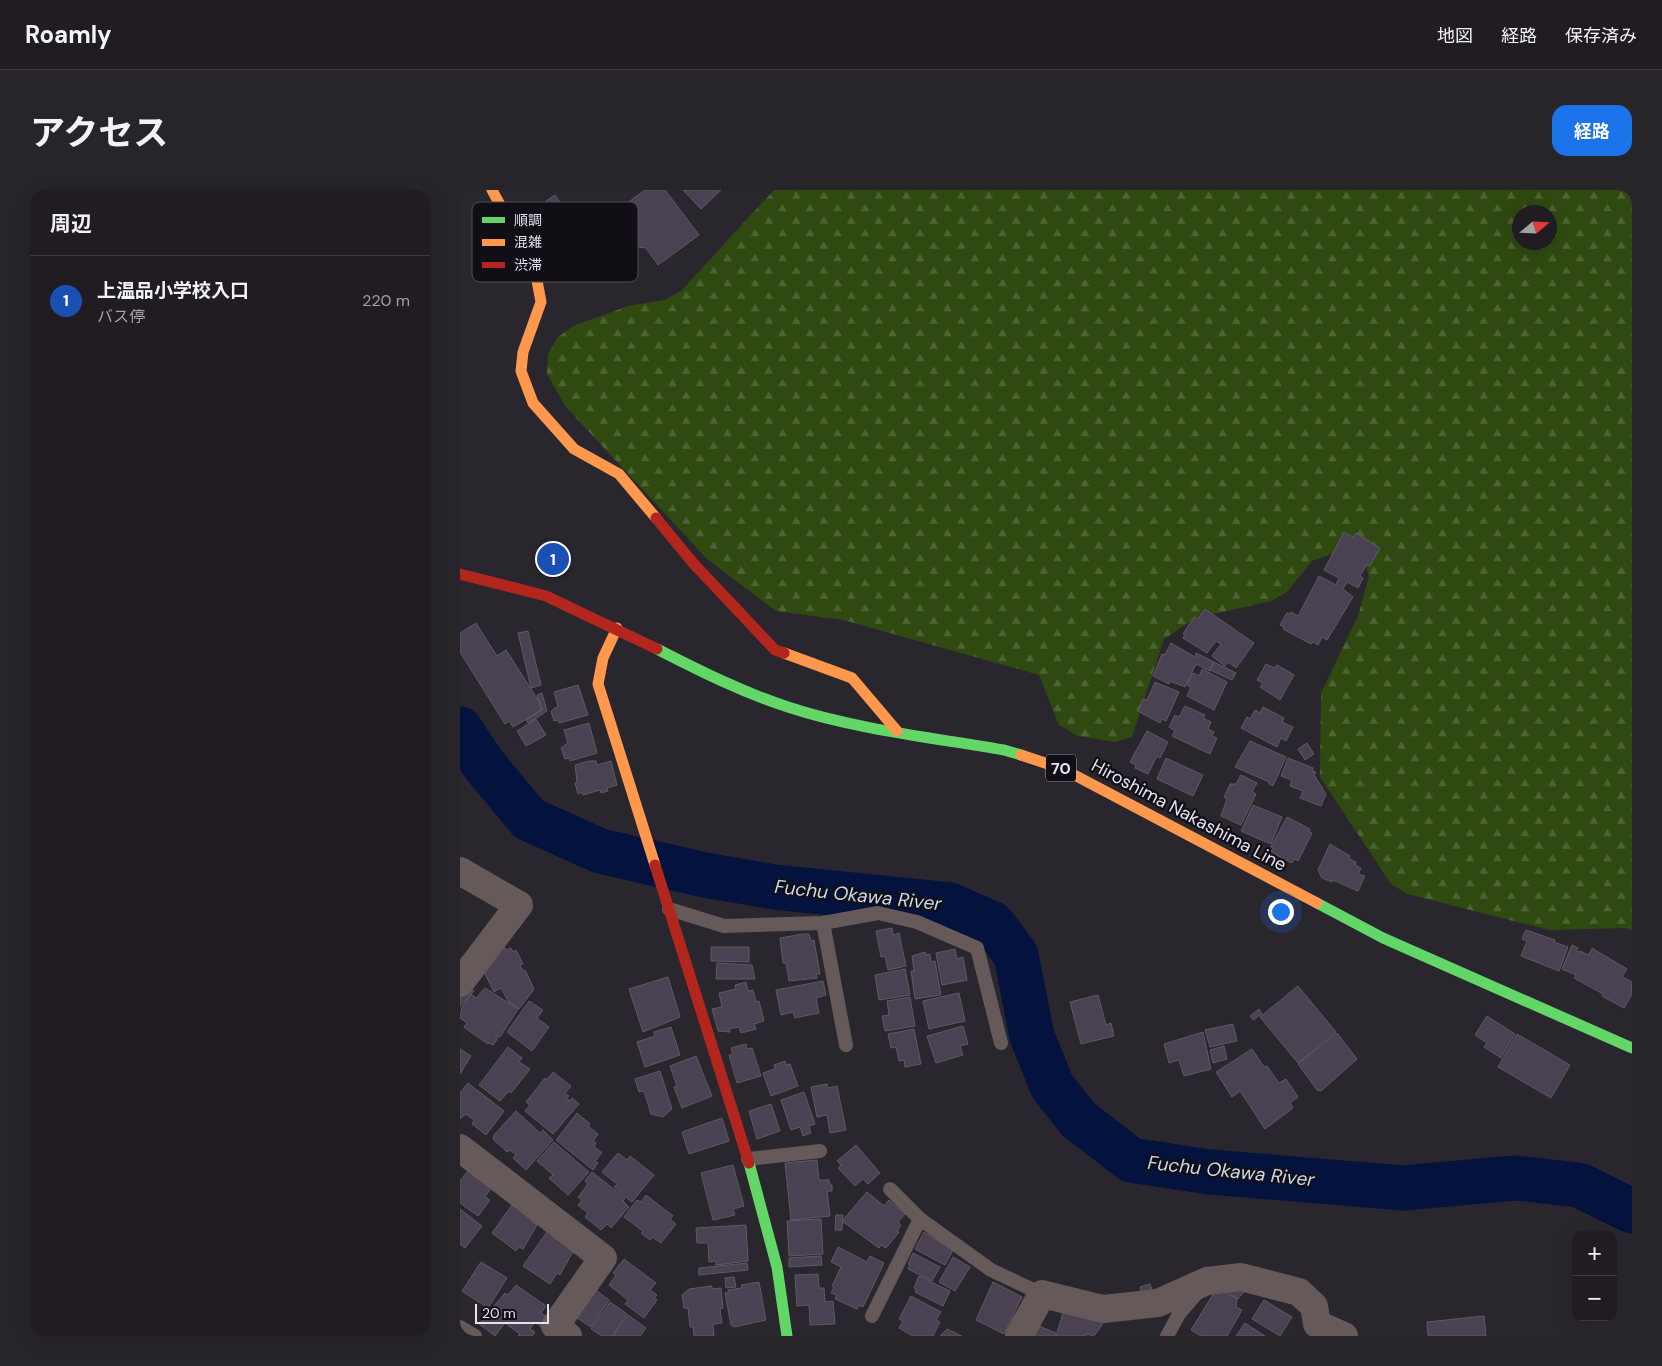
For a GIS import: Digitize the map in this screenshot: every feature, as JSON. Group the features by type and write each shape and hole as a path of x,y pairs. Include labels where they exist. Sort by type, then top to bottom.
{"street":[{"path":"492,190 498,202"},
{"path":"537,282 541,302 524,352 521,371 533,403 574,449 619,474 692,563 775,650 852,678 897,731"},
{"name":"Hiroshima Nakashima Line","path":"460,574 546,596 617,628 721,682 755,696 825,718 1004,750 1063,769 1383,938 1632,1048"},
{"path":"617,628 603,658 598,684 748,1159 777,1267 788,1336"},
{"path":"460,871 519,905 460,983"},
{"path":"460,1148 603,1258 555,1326 568,1336"},
{"path":"1019,1336 1042,1294 1103,1309 1158,1303 1207,1281 1242,1277 1299,1292 1314,1306 1314,1330 1344,1336"}],"lane":[{"path":"666,902 724,926 824,923 878,913 917,922 977,948 1001,1043"},
{"path":"824,923 846,1045"},
{"path":"748,1159 820,1151"},
{"path":"890,1189 920,1219 991,1270 1042,1294"},
{"path":"872,1316 920,1219"},
{"path":"1167,1336 1179,1314 1207,1281"},
{"path":"460,1327 475,1336"}],"green space":[{"path":"774,190 1632,190 1632,930 1625,928 1549,930 1408,894 1391,884 1320,777 1321,693 1358,616 1369,576 1363,557 1346,549 1312,561 1287,592 1271,601 1196,618 1164,639 1132,737 1115,742 1078,736 1059,725 1039,675 843,620 776,611 707,559 566,407 547,374 548,354 558,337 573,326 628,306 664,300 681,291"}],"building":[{"path":"645,190 665,190 699,235 658,265 646,248 638,247 638,202 629,202"},
{"path":"683,190 721,190 701,209"},
{"path":"555,195 560,202 547,202"},
{"path":"1344,532 1353,537 1356,533 1380,548 1370,566 1367,564 1360,576 1363,578 1358,588 1347,582 1343,589 1353,597 1327,640 1322,637 1318,645 1313,642 1311,644 1283,629 1284,627 1280,625 1287,613 1290,614 1291,612 1298,616 1319,576 1336,585 1339,578 1324,570"},
{"path":"1205,609 1254,643 1236,668 1228,662 1225,666 1212,656 1221,644 1216,641 1207,653 1183,638 1185,635 1183,634 1194,617 1198,619"},
{"path":"476,623 497,656 506,650 540,703 539,705 542,710 513,727 509,721 505,724 460,652 460,633"},
{"path":"528,631 541,685 531,688 518,633"},
{"path":"1171,643 1195,657 1196,653 1214,662 1210,671 1196,664 1185,687 1170,681 1169,684 1153,676 1162,654 1165,655"},
{"path":"1214,662 1236,673 1232,680 1210,670"},
{"path":"1266,664 1275,668 1277,665 1294,675 1280,700 1260,687 1263,683 1257,680"},
{"path":"1202,669 1227,682 1214,710 1187,696 1191,687 1187,685 1193,673 1199,676"},
{"path":"1155,682 1179,692 1166,721 1162,719 1160,723 1138,711 1143,699 1147,700"},
{"path":"578,685 588,715 559,723 558,720 554,721 551,711 558,706 554,692"},
{"path":"542,693 547,711 528,723 526,720 542,709 537,695"},
{"path":"1185,706 1205,715 1203,718 1211,722 1208,729 1214,732 1212,736 1217,738 1210,754 1172,736 1175,731 1169,727 1175,715 1179,717"},
{"path":"1263,707 1284,718 1282,722 1293,727 1286,741 1281,738 1277,747 1241,728 1247,717 1250,719 1255,710 1260,713"},
{"path":"536,719 546,735 526,746 517,731"},
{"path":"589,723 597,753 570,761 569,758 565,759 561,748 568,743 564,730"},
{"path":"1147,731 1168,742 1160,758 1157,756 1148,774 1135,768 1136,765 1130,762"},
{"path":"1250,741 1286,757 1273,786 1269,782 1235,767"},
{"path":"1307,743 1314,754 1305,760 1298,749"},
{"path":"1166,758 1203,775 1193,796 1157,779"},
{"path":"1288,758 1313,768 1312,771 1316,772 1314,775 1326,794 1321,806 1300,798 1303,791 1290,786 1292,780 1281,776"},
{"path":"596,761 597,765 611,761 617,785 607,788 608,791 601,793 600,790 583,795 582,792 578,794 575,783 577,782 575,765"},
{"path":"1241,775 1257,783 1252,792 1256,794 1241,825 1221,816 1227,799 1224,797 1230,784 1236,784"},
{"path":"1253,805 1282,817 1271,844 1241,831"},
{"path":"1287,817 1310,829 1309,832 1312,833 1298,861 1295,859 1292,863 1271,852 1273,848 1271,847"},
{"path":"1330,844 1350,856 1349,859 1356,862 1355,865 1361,868 1358,874 1365,876 1358,891 1333,880 1332,882 1322,878 1318,870"},
{"path":"892,928 893,935 899,933 906,966 888,970 885,956 881,957 876,931"},
{"path":"1526,930 1555,940 1554,942 1568,947 1559,971 1521,956 1527,941 1522,939"},
{"path":"809,934 811,941 814,940 820,974 816,974 817,978 789,981 786,963 783,963 780,938"},
{"path":"502,943 506,950 511,948 513,952 516,950 523,964 520,965 523,971 525,970 534,989 519,1009 508,1001 501,988 494,992 479,962"},
{"path":"1572,945 1578,948 1576,951 1589,955 1592,948 1627,969 1622,977 1631,981 1632,994 1624,1008 1574,978 1576,975 1562,969"},
{"path":"711,947 749,947 749,962 711,961"},
{"path":"955,949 957,959 963,957 967,980 942,985 936,953"},
{"path":"925,952 926,955 930,954 931,962 935,961 941,995 915,999 911,971 914,971 912,956"},
{"path":"717,963 752,965 755,979 716,979"},
{"path":"905,969 910,995 879,1000 875,975"},
{"path":"668,977 680,1017 643,1032 629,989"},
{"path":"823,981 826,995 816,998 819,1013 795,1018 793,1012 781,1015 776,990"},
{"path":"746,982 748,991 753,990 756,1002 759,1001 764,1021 754,1024 756,1029 741,1033 739,1027 729,1029 730,1032 718,1031 712,1009 722,1007 719,993 736,989 735,985"},
{"path":"465,983 474,991 460,1006 460,989"},
{"path":"1298,986 1336,1032 1298,1063 1260,1017"},
{"path":"485,988 518,1009 500,1037 495,1034 498,1038 493,1045 488,1044 464,1027 467,1023 460,1018 462,1007 471,994 476,998"},
{"path":"959,993 965,1021 929,1029 923,1001"},
{"path":"1098,995 1106,1025 1111,1023 1114,1036 1081,1044 1070,1002"},
{"path":"910,997 915,1026 885,1031 882,1016 889,1015 887,1001"},
{"path":"529,1001 543,1010 537,1018 549,1027 532,1051 507,1032"},
{"path":"1259,1009 1262,1014 1253,1020 1250,1016"},
{"path":"1487,1016 1515,1034 1501,1058 1484,1047 1487,1043 1475,1035"},
{"path":"1233,1024 1237,1041 1210,1047 1205,1030"},
{"path":"963,1026 968,1044 960,1046 963,1055 936,1063 927,1036"},
{"path":"671,1027 680,1055 645,1067 637,1042 655,1036 654,1032"},
{"path":"914,1029 921,1064 905,1067 904,1060 899,1061 896,1047 891,1048 888,1034"},
{"path":"1203,1032 1211,1069 1184,1076 1179,1060 1169,1063 1164,1044"},
{"path":"1337,1033 1357,1059 1321,1091 1317,1090 1298,1064"},
{"path":"1517,1034 1570,1065 1551,1098 1498,1067"},
{"path":"746,1044 747,1049 752,1048 761,1076 737,1083 729,1055 733,1054 731,1048"},
{"path":"1224,1046 1227,1059 1213,1063 1210,1050"},
{"path":"508,1047 522,1058 519,1062 530,1069 511,1093 509,1091 500,1101 479,1085"},
{"path":"460,1049 471,1056 460,1074"},
{"path":"1252,1049 1264,1067 1267,1066 1279,1083 1286,1079 1298,1097 1290,1103 1293,1108 1265,1129 1240,1091 1232,1097 1216,1072"},
{"path":"696,1056 712,1096 682,1108 674,1087 677,1086 670,1066"},
{"path":"785,1061 786,1065 790,1064 798,1086 771,1096 763,1073 775,1069 774,1065"},
{"path":"660,1071 672,1109 663,1117 651,1114 644,1091 639,1092 635,1079"},
{"path":"553,1072 571,1086 565,1093 569,1096 566,1098 570,1101 572,1098 579,1104 553,1134 525,1111 530,1105 526,1102 545,1078 547,1080"},
{"path":"468,1083 504,1111 486,1135 472,1124 474,1120 466,1114 460,1119 460,1093"},
{"path":"827,1084 828,1088 837,1086 846,1130 830,1133 827,1115 817,1117 811,1087"},
{"path":"804,1092 815,1124 809,1126 811,1133 803,1136 800,1127 791,1130 781,1100"},
{"path":"771,1104 780,1131 757,1139 749,1111"},
{"path":"516,1111 540,1133 543,1130 553,1140 526,1170 513,1158 516,1155 510,1150 507,1152 493,1139 494,1135"},
{"path":"577,1113 598,1134 593,1141 596,1143 594,1146 602,1153 595,1161 598,1163 593,1170 556,1140"},
{"path":"722,1118 729,1141 689,1154 682,1132"},
{"path":"554,1142 589,1172 568,1195 549,1178 553,1175 537,1161"},
{"path":"856,1145 880,1173 868,1184 863,1179 855,1186 838,1168 841,1165 837,1161"},
{"path":"618,1153 627,1160 630,1156 654,1175 632,1202 614,1187 617,1184 602,1172"},
{"path":"817,1160 819,1180 829,1180 830,1185 832,1185 832,1191 827,1191 830,1216 791,1220 785,1163"},
{"path":"733,1165 744,1206 733,1209 735,1215 713,1220 701,1173"},
{"path":"471,1167 494,1184 485,1197 490,1200 478,1216 460,1203 460,1181"},
{"path":"592,1172 625,1198 623,1201 629,1207 611,1228 607,1224 601,1230 585,1217 588,1213 578,1205 582,1200 578,1197 588,1184 585,1181"},
{"path":"867,1192 884,1206 889,1200 905,1214 898,1222 901,1225 897,1231 899,1232 886,1248 881,1245 879,1248 842,1221"},
{"path":"646,1195 673,1216 670,1219 676,1224 661,1243 652,1237 650,1240 641,1233 643,1231 624,1217 637,1200 641,1202"},
{"path":"512,1205 534,1216 531,1221 537,1225 523,1249 519,1247 516,1251 492,1233"},
{"path":"460,1209 482,1226 465,1248 460,1244"},
{"path":"836,1215 843,1215 842,1230 835,1230"},
{"path":"821,1219 823,1254 789,1256 787,1221"},
{"path":"746,1225 748,1261 716,1265 716,1261 709,1262 708,1243 697,1243 696,1228"},
{"path":"551,1226 577,1244 560,1275 557,1273 550,1284 523,1266"},
{"path":"924,1232 953,1250 945,1265 915,1249"},
{"path":"838,1247 867,1262 870,1256 884,1263 863,1307 859,1305 857,1309 835,1299 837,1295 831,1293 834,1287 832,1286 841,1267 831,1262"},
{"path":"913,1253 940,1267 932,1281 908,1269"},
{"path":"821,1256 822,1265 789,1267 789,1258"},
{"path":"953,1257 970,1267 955,1291 939,1282"},
{"path":"624,1259 656,1283 650,1290 657,1295 654,1298 657,1300 644,1318 625,1304 628,1300 609,1285 616,1275 613,1273"},
{"path":"481,1262 507,1278 488,1308 462,1291"},
{"path":"747,1263 748,1270 699,1275 699,1268"},
{"path":"818,1274 819,1288 824,1288 825,1302 833,1301 835,1324 810,1325 809,1305 797,1306 795,1275"},
{"path":"919,1276 950,1291 943,1306 915,1292 916,1289 914,1288"},
{"path":"734,1277 736,1287 726,1288 725,1278"},
{"path":"759,1282 766,1320 734,1327 731,1325 725,1293 729,1292 728,1290 742,1288 741,1285"},
{"path":"993,1282 1022,1297 1014,1313 1017,1315 1015,1319 1012,1318 1004,1334 976,1320"},
{"path":"1150,1284 1152,1290 1142,1293 1140,1287"},
{"path":"516,1285 546,1306 541,1313 548,1318 541,1327 535,1322 530,1329 535,1332 532,1336 518,1336 520,1334 505,1323 495,1336 479,1324 505,1293 508,1295"},
{"path":"712,1286 712,1289 721,1288 723,1308 720,1309 722,1323 713,1324 714,1336 694,1336 693,1327 690,1327 688,1308 684,1308 682,1295 689,1289"},
{"path":"593,1288 609,1300 591,1327 574,1316"},
{"path":"1217,1288 1237,1299 1236,1307 1242,1310 1227,1336 1201,1336 1191,1330"},
{"path":"1245,1290 1238,1299 1226,1291"},
{"path":"911,1296 941,1312 936,1320 940,1322 933,1336 913,1336 899,1328 903,1321 899,1319"},
{"path":"1264,1300 1292,1317 1280,1336 1252,1319"},
{"path":"610,1302 627,1314 612,1336 602,1336 591,1329"},
{"path":"1064,1310 1104,1322 1094,1336 1087,1334 1086,1336 1056,1336"},
{"path":"628,1315 646,1328 640,1336 613,1336"},
{"path":"1484,1316 1486,1336 1428,1336 1427,1322"},
{"path":"1245,1323 1265,1336 1236,1336"},
{"path":"1039,1326 1056,1333 1055,1336 1034,1336"},
{"path":"947,1329 962,1336 940,1336"}],"waterway":[{"name":"Fuchu Okawa River","path":"460,729 484,765 529,819 600,851 705,875 774,887 950,905 993,924 1016,955 1032,1036 1052,1086 1078,1119 1131,1160 1209,1172 1403,1188 1515,1178 1579,1185 1632,1211"}],"traffic: fast":[{"path":"657,649 738,688 813,715 867,727 1004,750 1021,755"},
{"path":"1317,903 1383,938 1632,1048"},
{"path":"749,1163 777,1267 787,1336"}],"traffic: slow":[{"path":"492,190 498,202"},
{"path":"537,282 541,302 523,352 521,371 533,403 574,449 619,474 656,518"},
{"path":"617,628 603,658 598,684 655,865"},
{"path":"784,653 852,678 897,731"},
{"path":"1021,755 1063,769 1317,903"}],"traffic: jam":[{"path":"656,518 693,563 775,650 784,653"},
{"path":"460,574 546,596 657,649"},
{"path":"655,865 749,1163"}],"place":[{"name":"上温品小学校入口","path":"553,559"}]}
